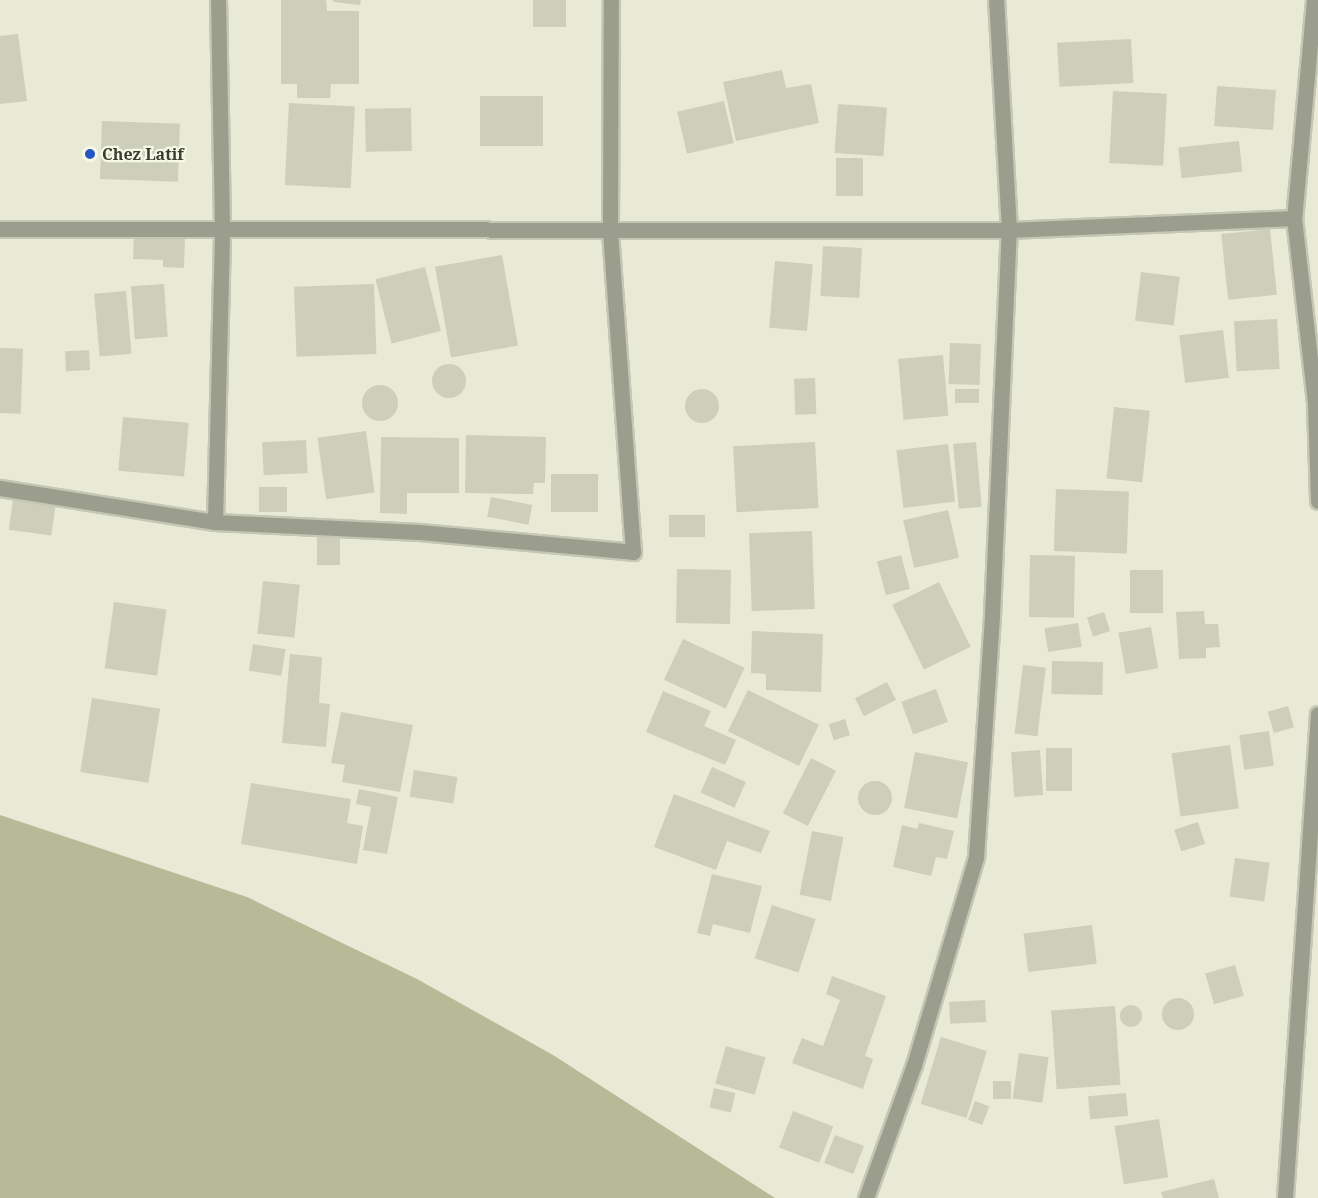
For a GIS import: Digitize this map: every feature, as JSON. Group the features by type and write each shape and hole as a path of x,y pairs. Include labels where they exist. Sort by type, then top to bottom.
{"street":[{"path":"215,522 222,226 218,0"},
{"path":"0,488 215,522 420,532 633,552 610,231 611,0"},
{"path":"866,1198 914,1065 976,857 992,615 1009,230 996,0"},
{"path":"1314,0 1294,218 1315,403 1318,501"},
{"path":"0,229 222,226 610,231 1009,230 1294,218"},
{"path":"1285,1198 1315,840 1318,714"}],"green space":[{"path":"0,815 247,897 417,979 553,1055 775,1198 0,1198"}],"building":[{"path":"281,0 326,0 327,11 359,11 359,84 331,84 330,98 297,98 297,84 281,84"},
{"path":"333,0 361,0 360,5 333,2"},
{"path":"533,0 566,0 566,27 533,27"},
{"path":"18,34 27,101 0,104 0,36"},
{"path":"1131,39 1133,83 1059,87 1057,43"},
{"path":"782,70 786,88 811,84 819,123 736,141 723,82"},
{"path":"1217,86 1276,90 1273,130 1214,126"},
{"path":"1113,91 1167,94 1163,166 1109,163"},
{"path":"480,96 543,96 543,146 480,146"},
{"path":"724,101 734,143 687,154 677,112"},
{"path":"289,103 355,106 351,188 285,185"},
{"path":"838,104 887,107 883,156 835,153"},
{"path":"411,108 412,151 366,152 365,109"},
{"path":"102,121 180,124 178,182 100,179"},
{"path":"1239,141 1242,172 1182,178 1178,147"},
{"path":"836,158 863,158 863,196 836,196"},
{"path":"1270,229 1277,295 1228,300 1221,234"},
{"path":"134,236 185,238 184,268 163,267 163,260 133,259"},
{"path":"823,246 862,248 859,298 820,296"},
{"path":"502,255 518,346 451,357 435,267"},
{"path":"775,261 813,264 807,331 769,328"},
{"path":"425,267 441,331 391,343 376,279"},
{"path":"1141,272 1180,277 1174,325 1135,321"},
{"path":"164,284 168,337 135,339 131,286"},
{"path":"374,284 376,354 296,357 294,287"},
{"path":"126,291 131,354 100,357 94,294"},
{"path":"1277,319 1280,369 1237,371 1234,321"},
{"path":"1223,330 1229,378 1185,383 1179,335"},
{"path":"950,343 981,344 980,385 949,384"},
{"path":"0,348 23,349 21,414 0,413"},
{"path":"89,350 90,370 66,371 65,351"},
{"path":"943,355 948,416 903,420 898,359"},
{"path":"449,364 461,369 466,381 461,393 449,398 437,393 432,381 437,369"},
{"path":"815,378 816,414 795,415 794,379"},
{"path":"380,385 393,390 398,403 393,416 380,421 367,416 362,403 367,390"},
{"path":"702,389 714,394 719,406 714,418 702,423 690,418 685,406 690,394"},
{"path":"955,389 979,389 979,403 955,403"},
{"path":"1114,407 1150,411 1142,482 1106,479"},
{"path":"123,417 189,423 184,477 118,471"},
{"path":"366,431 375,492 326,499 317,438"},
{"path":"466,435 546,437 545,483 534,483 533,494 465,493"},
{"path":"381,437 459,438 459,493 407,493 407,514 380,513"},
{"path":"306,440 308,473 264,475 262,442"},
{"path":"815,442 818,508 737,512 733,446"},
{"path":"976,442 982,507 959,509 953,444"},
{"path":"948,444 955,502 903,508 896,450"},
{"path":"551,474 598,474 598,512 551,512"},
{"path":"259,487 287,487 287,512 259,512"},
{"path":"1056,489 1129,492 1127,554 1054,551"},
{"path":"14,492 57,498 51,536 9,530"},
{"path":"491,497 532,505 528,525 487,517"},
{"path":"948,510 959,558 914,568 903,520"},
{"path":"669,515 705,515 705,537 669,537"},
{"path":"812,531 815,609 752,611 749,533"},
{"path":"317,536 340,536 340,565 317,565"},
{"path":"901,555 910,589 886,595 877,561"},
{"path":"1030,555 1075,556 1074,618 1029,617"},
{"path":"677,569 731,570 730,624 676,623"},
{"path":"1130,570 1163,570 1163,613 1130,613"},
{"path":"263,581 300,585 294,638 257,634"},
{"path":"939,582 971,647 924,670 892,605"},
{"path":"114,602 166,609 157,676 105,668"},
{"path":"1204,611 1205,624 1218,624 1220,647 1206,648 1206,658 1179,659 1176,612"},
{"path":"1104,612 1110,631 1093,637 1087,618"},
{"path":"1078,623 1082,647 1048,652 1044,628"},
{"path":"1151,627 1158,668 1126,674 1119,633"},
{"path":"752,631 823,634 821,692 766,690 766,674 751,673"},
{"path":"683,639 745,668 726,709 664,680"},
{"path":"253,644 286,649 281,676 249,671"},
{"path":"290,654 322,657 319,703 330,704 326,747 282,743"},
{"path":"1052,661 1103,662 1102,695 1051,694"},
{"path":"1023,665 1046,668 1037,736 1015,733"},
{"path":"887,682 896,700 864,716 855,698"},
{"path":"936,689 948,722 913,735 901,702"},
{"path":"748,690 819,725 799,766 728,731"},
{"path":"663,691 711,711 704,726 736,740 725,765 646,732"},
{"path":"92,698 160,709 148,783 80,772"},
{"path":"1288,706 1294,727 1274,733 1268,712"},
{"path":"341,712 413,725 400,792 342,782 345,765 331,763"},
{"path":"845,719 850,735 834,740 829,724"},
{"path":"1269,731 1274,766 1244,770 1239,735"},
{"path":"1230,745 1239,808 1180,817 1172,753"},
{"path":"1046,748 1072,748 1072,791 1046,791"},
{"path":"1040,750 1043,795 1014,797 1011,752"},
{"path":"915,752 968,762 957,818 904,808"},
{"path":"811,758 836,771 808,826 783,813"},
{"path":"712,767 746,782 734,808 701,793"},
{"path":"414,770 457,777 453,804 410,797"},
{"path":"875,781 887,786 892,798 887,810 875,815 863,810 858,798 863,786"},
{"path":"251,783 351,799 347,823 363,826 357,864 241,844"},
{"path":"359,789 398,797 387,854 363,850 371,807 356,804"},
{"path":"674,794 770,831 761,853 727,841 716,870 654,847"},
{"path":"1198,822 1205,844 1181,852 1174,830"},
{"path":"919,823 954,831 947,859 936,857 931,876 893,867 902,825 917,829"},
{"path":"812,831 843,837 831,901 800,895"},
{"path":"1235,858 1270,863 1264,901 1230,897"},
{"path":"712,874 762,886 750,933 713,924 710,936 697,933"},
{"path":"772,905 816,919 798,972 755,958"},
{"path":"1092,925 1097,964 1028,972 1024,933"},
{"path":"1235,965 1244,996 1214,1004 1205,974"},
{"path":"832,976 886,996 865,1056 873,1059 863,1089 792,1063 802,1038 823,1046 840,1000 826,994"},
{"path":"1178,998 1189,1003 1194,1014 1189,1025 1178,1030 1167,1025 1162,1014 1167,1003"},
{"path":"985,1000 986,1022 950,1024 949,1002"},
{"path":"1131,1005 1139,1008 1142,1016 1139,1024 1131,1027 1123,1024 1120,1016 1123,1008"},
{"path":"1115,1006 1121,1085 1057,1089 1051,1010"},
{"path":"941,1037 987,1051 966,1118 921,1104"},
{"path":"726,1046 765,1057 755,1095 715,1083"},
{"path":"1019,1053 1049,1057 1042,1103 1013,1099"},
{"path":"993,1081 1011,1081 1011,1099 993,1099"},
{"path":"714,1088 735,1093 731,1112 710,1107"},
{"path":"1126,1093 1128,1116 1090,1119 1088,1096"},
{"path":"975,1101 989,1106 982,1125 968,1120"},
{"path":"793,1111 833,1126 819,1163 779,1147"},
{"path":"1159,1119 1168,1177 1124,1184 1115,1126"},
{"path":"835,1135 864,1146 853,1174 824,1163"},
{"path":"1214,1179 1219,1198 1163,1198 1161,1192"}],"place":[{"name":"Chez Latif","path":"90,154"}]}
